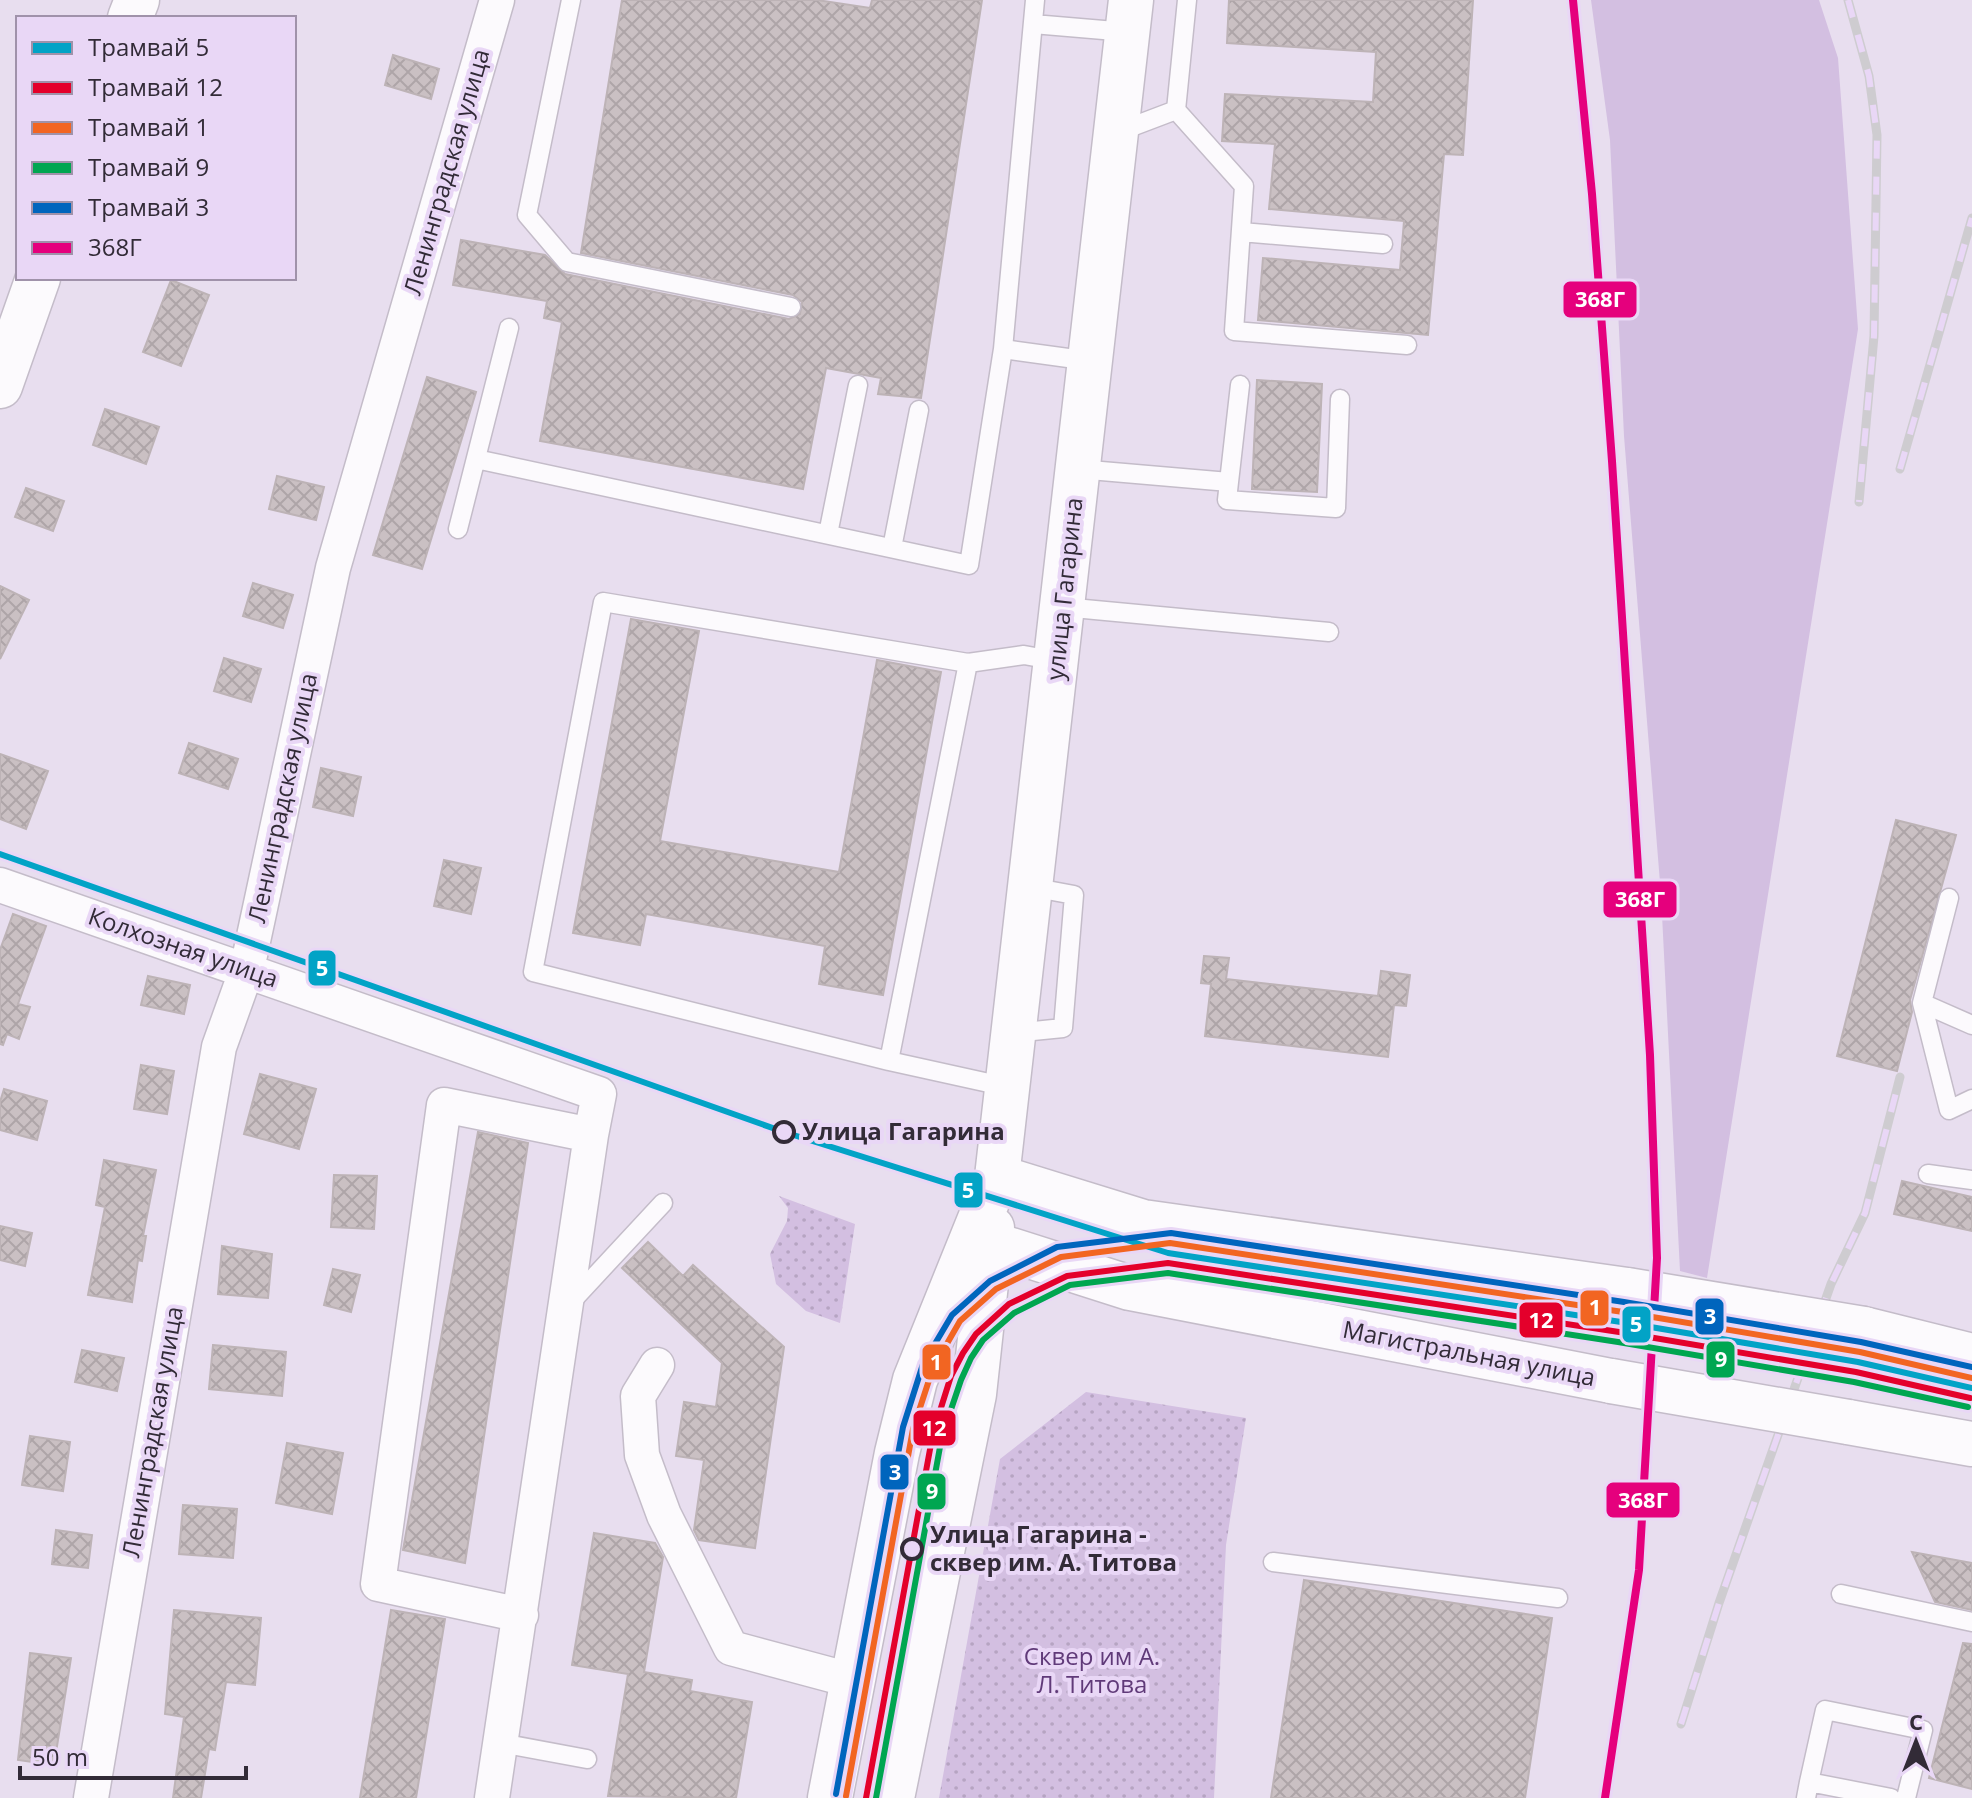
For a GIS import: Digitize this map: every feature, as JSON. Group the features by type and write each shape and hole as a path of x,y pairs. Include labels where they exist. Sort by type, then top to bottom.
{"main road":[{"name":"улица Гагарина","path":"892,1798 974,1394 982,1240 997,1177 1129,16"},
{"path":"0,386 37,280"},
{"path":"997,1177 1143,1222 1627,1290 1864,1329 1972,1356"},
{"name":"улица Гагарина","path":"830,1798 897,1453 915,1380 982,1240"},
{"name":"Магистральная улица","path":"982,1240 1130,1288 1611,1381 1972,1444"}],"street":[{"name":"Ленинградская улица","path":"91,1798 219,1047 247,969 333,568 497,0"},
{"name":"Колхозная улица","path":"1,889 247,969 599,1094 591,1135"},
{"path":"492,1798 521,1615 591,1135 444,1105 378,1584 521,1615"},
{"path":"657,1365 638,1396 642,1455 664,1515 731,1648 854,1681"}],"lane":[{"path":"571,0 527,215 567,262 791,307"},
{"path":"476,459 969,565 1003,349 1035,0"},
{"path":"1187,0 1176,110 1244,186 1234,331 1407,345"},
{"path":"1033,24 1129,16"},
{"path":"1116,133 1176,110"},
{"path":"1241,232 1383,244"},
{"path":"458,529 509,328"},
{"path":"1003,349 1090,361"},
{"path":"828,534 858,385"},
{"path":"1240,385 1227,500 1336,508 1340,399"},
{"path":"892,548 919,410"},
{"path":"1078,469 1229,482"},
{"path":"1007,1087 889,1061 533,972 603,602 968,663 1024,655 1057,661"},
{"path":"1063,607 1329,632"},
{"path":"889,1061 968,663"},
{"path":"1949,898 1922,1003 1949,1110 1972,1099"},
{"path":"1922,1003 1972,1025"},
{"path":"1928,1174 1972,1180"},
{"path":"566,1308 663,1203"},
{"path":"1273,1562 1558,1598"},
{"path":"1841,1594 1972,1622"},
{"path":"1891,1798 1807,1790 1825,1710 1923,1730 1906,1798"},
{"path":"501,1743 587,1759"}],"green space":[{"path":"1591,0 1819,0 1838,58 1858,329 1707,1278 1680,1271 1661,895 1624,436 1610,140"},
{"path":"779,1196 855,1224 840,1323 806,1311 776,1284 770,1254 787,1221 788,1208"},
{"name":"Сквер им А. Л. Титова","path":"1086,1392 1246,1418 1226,1545 1214,1798 939,1798 1000,1459"}],"building":[{"path":"622,0 817,0 870,8 872,0 982,0 921,398 878,394 881,378 826,368 803,489 540,441 562,322 544,318 547,301 453,285 461,240 545,255 565,274 789,319 800,314 802,302 793,295 581,253"},
{"path":"1229,0 1473,0 1463,155 1444,154 1428,335 1258,320 1263,258 1400,270 1404,221 1269,209 1275,144 1222,141 1225,94 1373,102 1376,52 1227,43"},
{"path":"393,55 439,69 431,99 385,85"},
{"path":"171,280 209,295 181,366 143,352"},
{"path":"427,377 476,392 422,569 373,555"},
{"path":"1257,380 1322,384 1317,492 1252,489"},
{"path":"105,409 159,427 146,464 93,445"},
{"path":"277,476 324,487 316,520 269,509"},
{"path":"26,488 64,501 53,531 15,517"},
{"path":"253,583 293,595 283,628 243,616"},
{"path":"0,586 29,600 0,659"},
{"path":"631,619 699,631 660,841 839,872 877,660 941,672 883,995 819,984 825,946 646,914 640,945 573,933"},
{"path":"224,658 261,669 251,702 214,691"},
{"path":"189,743 238,759 228,789 179,773"},
{"path":"0,754 48,771 26,829 0,819"},
{"path":"321,768 361,777 353,816 313,807"},
{"path":"1896,820 1956,835 1910,1000 1912,1012 1897,1071 1837,1056"},
{"path":"444,860 481,868 471,914 434,906"},
{"path":"13,914 46,926 18,1004 30,1007 19,1039 7,1034 3,1045 0,1044 0,950"},
{"path":"1204,956 1229,958 1226,979 1378,996 1381,971 1410,975 1406,1006 1394,1005 1388,1057 1205,1036 1211,984 1201,983"},
{"path":"148,976 190,985 184,1014 141,1005"},
{"path":"141,1065 174,1071 167,1114 134,1109"},
{"path":"260,1074 316,1089 299,1149 244,1134"},
{"path":"4,1089 47,1101 37,1140 0,1130 0,1102"},
{"path":"478,1132 528,1143 465,1563 403,1550"},
{"path":"104,1160 156,1170 143,1236 146,1236 142,1261 138,1260 132,1302 88,1295 105,1207 96,1205"},
{"path":"334,1175 377,1176 374,1229 331,1227"},
{"path":"1902,1181 1972,1197 1972,1231 1894,1214"},
{"path":"0,1226 32,1233 25,1266 0,1260"},
{"path":"648,1242 683,1276 693,1265 784,1347 755,1548 699,1540 694,1530 704,1460 676,1456 684,1402 716,1407 722,1363 622,1268"},
{"path":"222,1246 272,1254 268,1298 218,1294"},
{"path":"333,1269 360,1275 351,1312 324,1305"},
{"path":"213,1345 286,1352 282,1396 209,1389"},
{"path":"82,1350 124,1358 117,1391 75,1382"},
{"path":"30,1436 70,1442 63,1491 22,1485"},
{"path":"287,1443 343,1453 332,1514 276,1503"},
{"path":"183,1505 237,1509 233,1558 179,1554"},
{"path":"56,1530 92,1535 88,1568 52,1564"},
{"path":"594,1533 655,1543 663,1557 644,1672 692,1680 690,1691 752,1702 736,1798 608,1796 628,1674 572,1665"},
{"path":"1912,1552 1972,1563 1972,1610 1935,1602"},
{"path":"1304,1580 1552,1618 1525,1798 1271,1798"},
{"path":"174,1610 261,1618 255,1685 226,1682 215,1750 209,1749 201,1798 173,1798 184,1717 165,1714"},
{"path":"391,1610 445,1619 416,1798 360,1798"},
{"path":"1963,1643 1972,1644 1972,1789 1929,1778"},
{"path":"30,1653 71,1658 54,1765 18,1760"}],"railway":[{"path":"1848,0 1869,76 1877,135 1874,336 1859,502"},
{"path":"1900,469 1972,218"},
{"path":"1681,1724 1719,1603 1831,1284 1865,1213 1900,1077"}],"tram line":[{"name":"5","path":"0,854 784,1132 1168,1253 1621,1322 1858,1362 1972,1388"},
{"name":"3","path":"836,1794 903,1427 923,1364 952,1315 990,1281 1057,1247 1171,1233 1624,1302 1861,1342 1972,1367"},
{"name":"1","path":"846,1796 913,1429 933,1368 960,1321 996,1289 1061,1257 1170,1243 1623,1312 1860,1352 1972,1378"},
{"name":"12","path":"866,1798 933,1433 951,1376 976,1334 1009,1304 1067,1276 1168,1263 1619,1332 1856,1372 1970,1398"},
{"name":"9","path":"876,1798 942,1436 961,1380 983,1340 1014,1313 1070,1285 1168,1273 1618,1342 1854,1382 1968,1407"}],"transit line":[{"name":"368Г","path":"1573,0 1592,194 1612,461 1650,1055 1657,1258 1639,1570 1605,1798"}],"place":[{"name":"Улица Гагарина","path":"784,1132"},
{"name":"Улица Гагарина - сквер им. А. Титова","path":"912,1549"}]}
